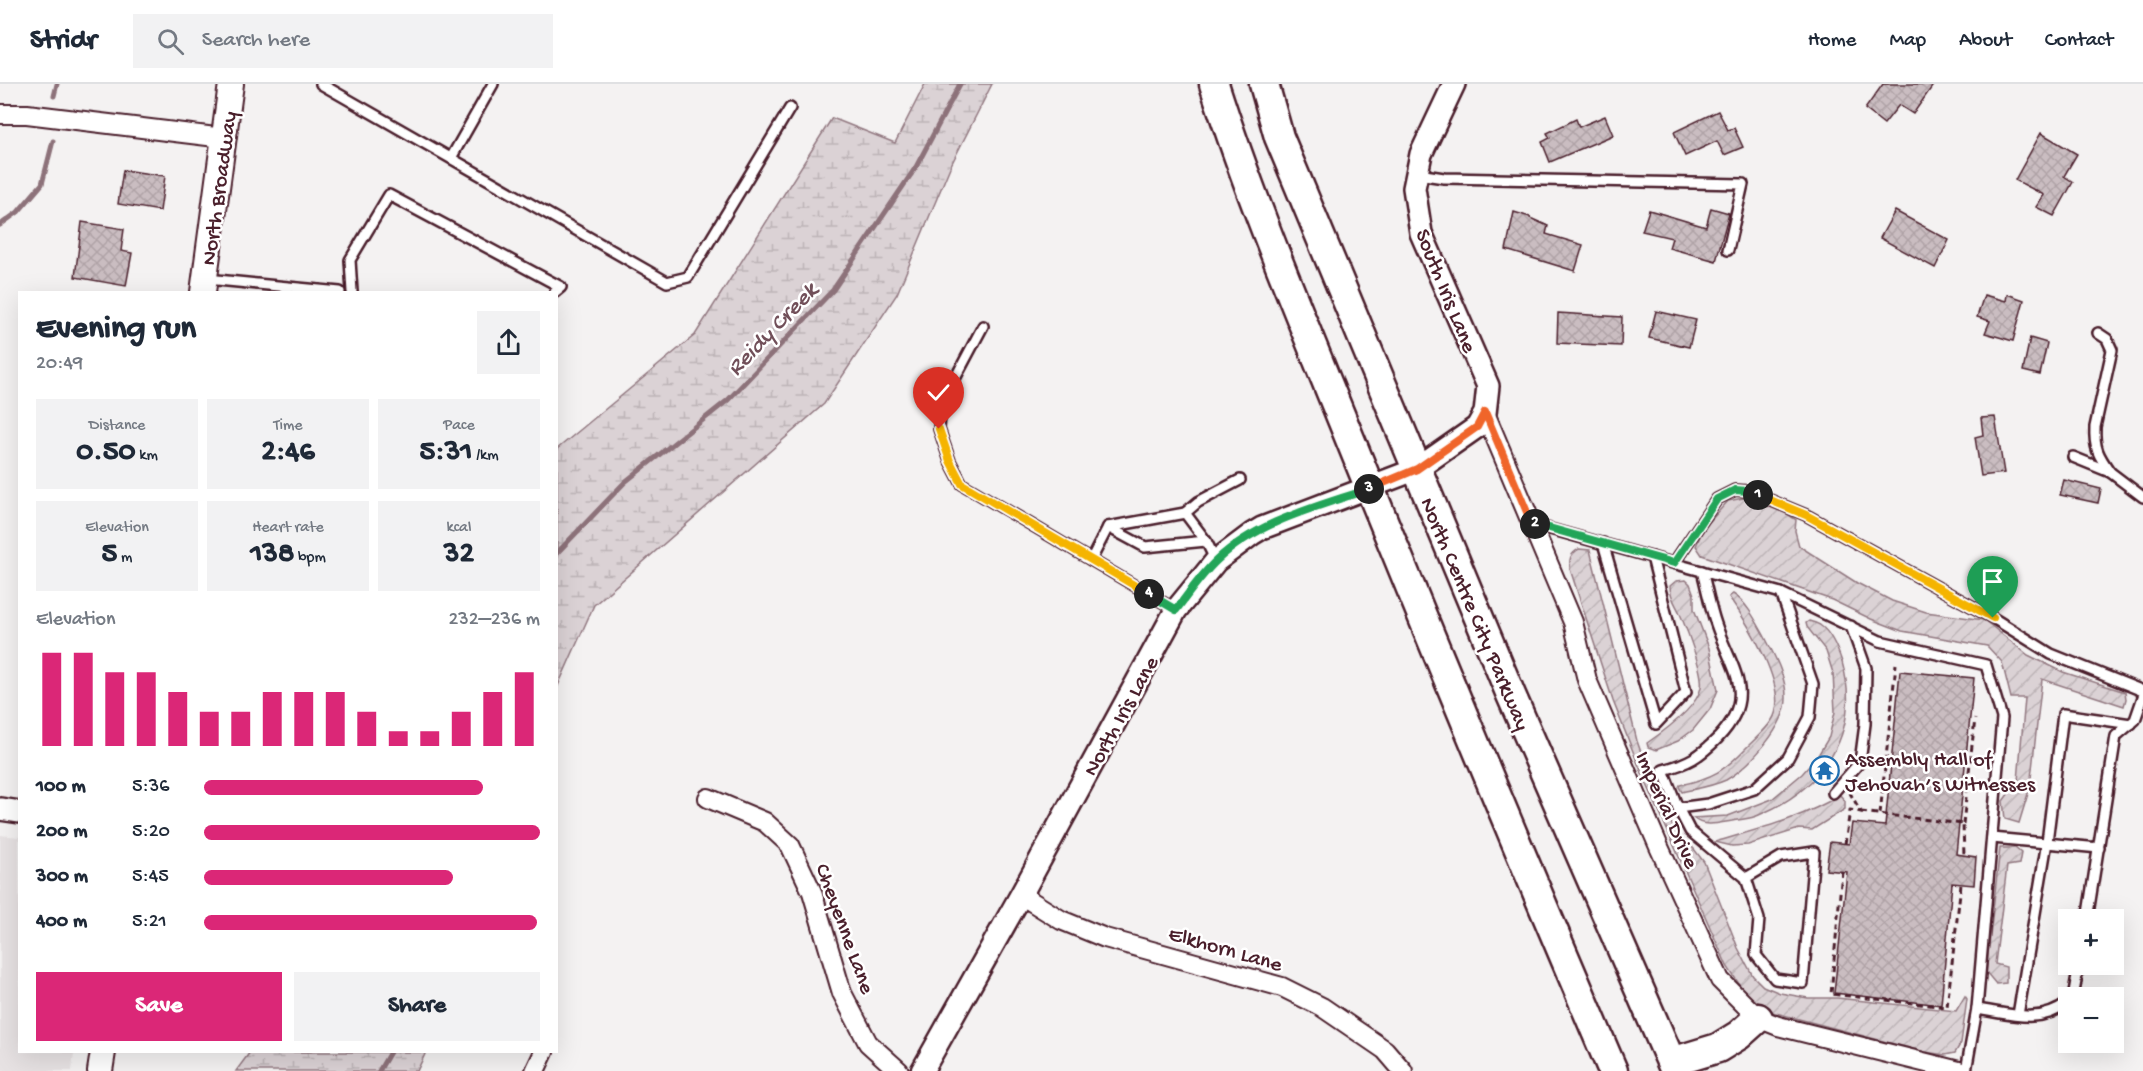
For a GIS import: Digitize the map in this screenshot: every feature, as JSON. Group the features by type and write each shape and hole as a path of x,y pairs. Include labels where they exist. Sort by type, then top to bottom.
{"highway":[{"path":"1214,84 1260,214 1370,488 1613,1071"},
{"name":"North Centre City Parkway","path":"1263,84 1280,137 1511,695 1673,1067"},
{"path":"1673,1067 1718,1048 1739,1035 1758,1018"}],"main road":[{"name":"North Broadway","path":"204,286 231,84"},
{"path":"100,1071 103,1053"}],"street":[{"name":"South Iris Lane","path":"1454,84 1421,154 1414,188 1421,233 1488,386 1485,412"},
{"path":"0,114 27,114 224,138"},
{"path":"1417,469 1477,427 1485,412"},
{"name":"Imperial Drive","path":"1485,412 1574,622 1587,680 1668,868 1720,980 1758,1018 1778,1026 1959,1071"},
{"name":"North Iris Lane","path":"922,1071 1176,610 1216,561 1262,528 1417,469"},
{"name":"Cheyenne Lane","path":"708,798 765,822 790,845 812,892 842,993 868,1043 899,1071"},
{"path":"0,810 18,812"},
{"name":"Elkhorn Lane","path":"1021,895 1061,920 1105,938 1282,987 1322,1007 1384,1050 1403,1071"},
{"path":"536,1071 544,1053"}],"lane":[{"path":"321,84 667,282 688,277 790,108"},
{"path":"452,158 493,84"},
{"path":"1418,174 1444,178 1743,184 1728,250"},
{"path":"352,291 350,260 389,195 561,287 556,291"},
{"path":"204,286 317,291"},
{"path":"983,327 941,405 939,429 950,461 962,484 1176,610"},
{"path":"2098,333 2107,339 2112,350 2095,427 2097,455 2110,472"},
{"path":"2073,457 2110,472 2143,497"},
{"path":"1108,527 1185,513 1198,502 1240,480"},
{"path":"1674,563 1717,499 1735,490 1748,491 1806,515 1993,618 2051,654 2143,691"},
{"path":"1185,513 1206,541 1216,561"},
{"path":"1532,524 1781,593 1880,640 1986,665 2002,718 1977,1009 1966,1071"},
{"path":"1091,560 1108,527"},
{"path":"1108,527 1145,547 1206,541"},
{"path":"1603,543 1656,724 1686,692 1652,557"},
{"path":"1702,571 1716,625 1738,676 1739,706 1729,727 1708,748 1686,764 1664,770 1690,831 1746,878 1759,919 1756,955 1775,979 1803,983 1814,852 1781,857 1746,878"},
{"path":"1678,807 1708,804 1754,789 1788,758 1810,717 1813,684 1781,593"},
{"path":"1833,793 1860,762 1865,724 1866,668 1851,626"},
{"path":"2089,909 2116,736 2135,720 2143,697"},
{"path":"2018,1015 2047,842 2063,714 2131,724"},
{"path":"1992,838 2099,848"},
{"path":"1977,1009 2037,1017 2058,1010"}],"path":[{"path":"1880,814 1896,664"},
{"path":"1964,856 1963,824 1975,719"},
{"path":"1844,782 1861,812"},
{"path":"1845,844 1850,810 1963,824"},
{"path":"1842,871 1831,994 1947,1007 1961,884"}],"shaded area":[{"path":"0,835 18,837 18,1053 74,1053 72,1071 0,1071"}],"green space":[{"path":"925,84 992,84 950,167 897,294 824,404 594,605 558,686 558,448 695,335 832,118 895,143"},
{"path":"1743,498 1781,510 1796,520 1795,531 1799,546 1857,583 1892,601 1926,612 1984,620 2028,655 2063,672 2125,692 2124,706 2042,679 2030,787 2019,823 2005,819 2003,801 2018,781 2025,698 2011,698 2002,662 1987,646 1902,631 1832,600 1702,555 1696,546 1703,529 1728,501"},
{"path":"1579,549 1590,550 1637,741 1649,775 1675,831 1704,862 1738,948 1753,976 1763,986 1780,993 1808,998 1837,998 1956,1011 1965,996 1967,999 1961,1043 1955,1053 1945,1055 1925,1052 1772,1012 1745,993 1727,966 1638,764 1613,701 1570,569 1571,557"},
{"path":"1686,580 1694,595 1694,609 1709,648 1718,690 1710,709 1693,730 1678,741 1656,750 1648,747 1647,743 1687,711 1694,703 1701,687 1700,672 1694,652 1670,591 1670,586 1676,581"},
{"path":"1733,594 1751,613 1776,658 1785,689 1785,708 1774,732 1765,744 1735,774 1715,784 1682,792 1680,785 1710,776 1731,762 1767,727 1776,707 1776,692 1771,675 1756,639 1729,597"},
{"path":"1809,621 1825,629 1834,642 1842,662 1847,688 1847,712 1842,734 1832,755 1819,773 1802,790 1782,804 1749,818 1717,824 1697,821 1693,818 1728,816 1772,799 1802,774 1817,757 1829,737 1835,712 1833,673 1826,651 1807,627 1806,623"},
{"path":"1840,795 1845,801 1845,809 1812,830 1799,829 1748,845 1732,846 1715,842 1795,817"},
{"path":"2000,848 2015,848 2021,853 2019,864 2007,866 1995,964 2006,967 2006,983 1996,984 1986,972"},
{"path":"249,1053 426,1053 417,1071 236,1071"}],"building":[{"path":"1883,84 1934,84 1913,114 1899,105 1884,124 1865,109"},
{"path":"1718,111 1728,130 1734,128 1743,147 1724,155 1717,141 1685,156 1674,132"},
{"path":"1605,116 1613,135 1550,162 1542,142 1550,138 1547,133 1576,119 1579,127"},
{"path":"2041,133 2077,154 2064,176 2073,182 2054,216 2036,207 2044,195 2015,180"},
{"path":"123,170 165,176 160,211 118,204"},
{"path":"1711,208 1729,213 1716,261 1669,248 1672,238 1642,231 1649,210 1706,227"},
{"path":"1895,211 1949,240 1935,268 1880,238"},
{"path":"1514,212 1548,226 1546,234 1583,245 1575,271 1506,250"},
{"path":"82,222 124,229 121,251 132,253 126,286 75,277"},
{"path":"2007,294 2024,300 2013,341 1985,333 1990,321 1977,317 1984,295 2006,301"},
{"path":"1656,311 1696,320 1689,347 1649,338"},
{"path":"1558,313 1622,317 1621,346 1557,343"},
{"path":"2030,338 2047,343 2040,375 2023,371"},
{"path":"1995,417 2004,473 1981,476 1975,437 1983,435 1981,418"},
{"path":"2064,480 2101,489 2098,503 2060,495"},
{"path":"1900,671 1974,678 1956,854 1976,857 1974,885 1952,883 1941,1005 1834,993 1847,872 1826,870 1830,842 1849,844 1852,823 1885,826"}],"waterway":[{"path":"54,96 57,84"},
{"name":"Reidy Creek","path":"558,552 625,482 728,400 833,290 916,167 960,84"},
{"path":"0,225 18,212 42,184 53,141"},
{"name":"Reidy Creek","path":"379,1071 389,1053"}],"place":[{"name":"Assembly Hall of Jehovah’s Witnesses","path":"1824,770"}],"route":[{"path":"939,429 950,461 962,484 1176,610 1216,561 1252,534 1299,513 1417,469 1477,427 1485,412 1532,524 1674,563 1717,499 1735,490 1748,491 1806,515 1993,618"}]}
